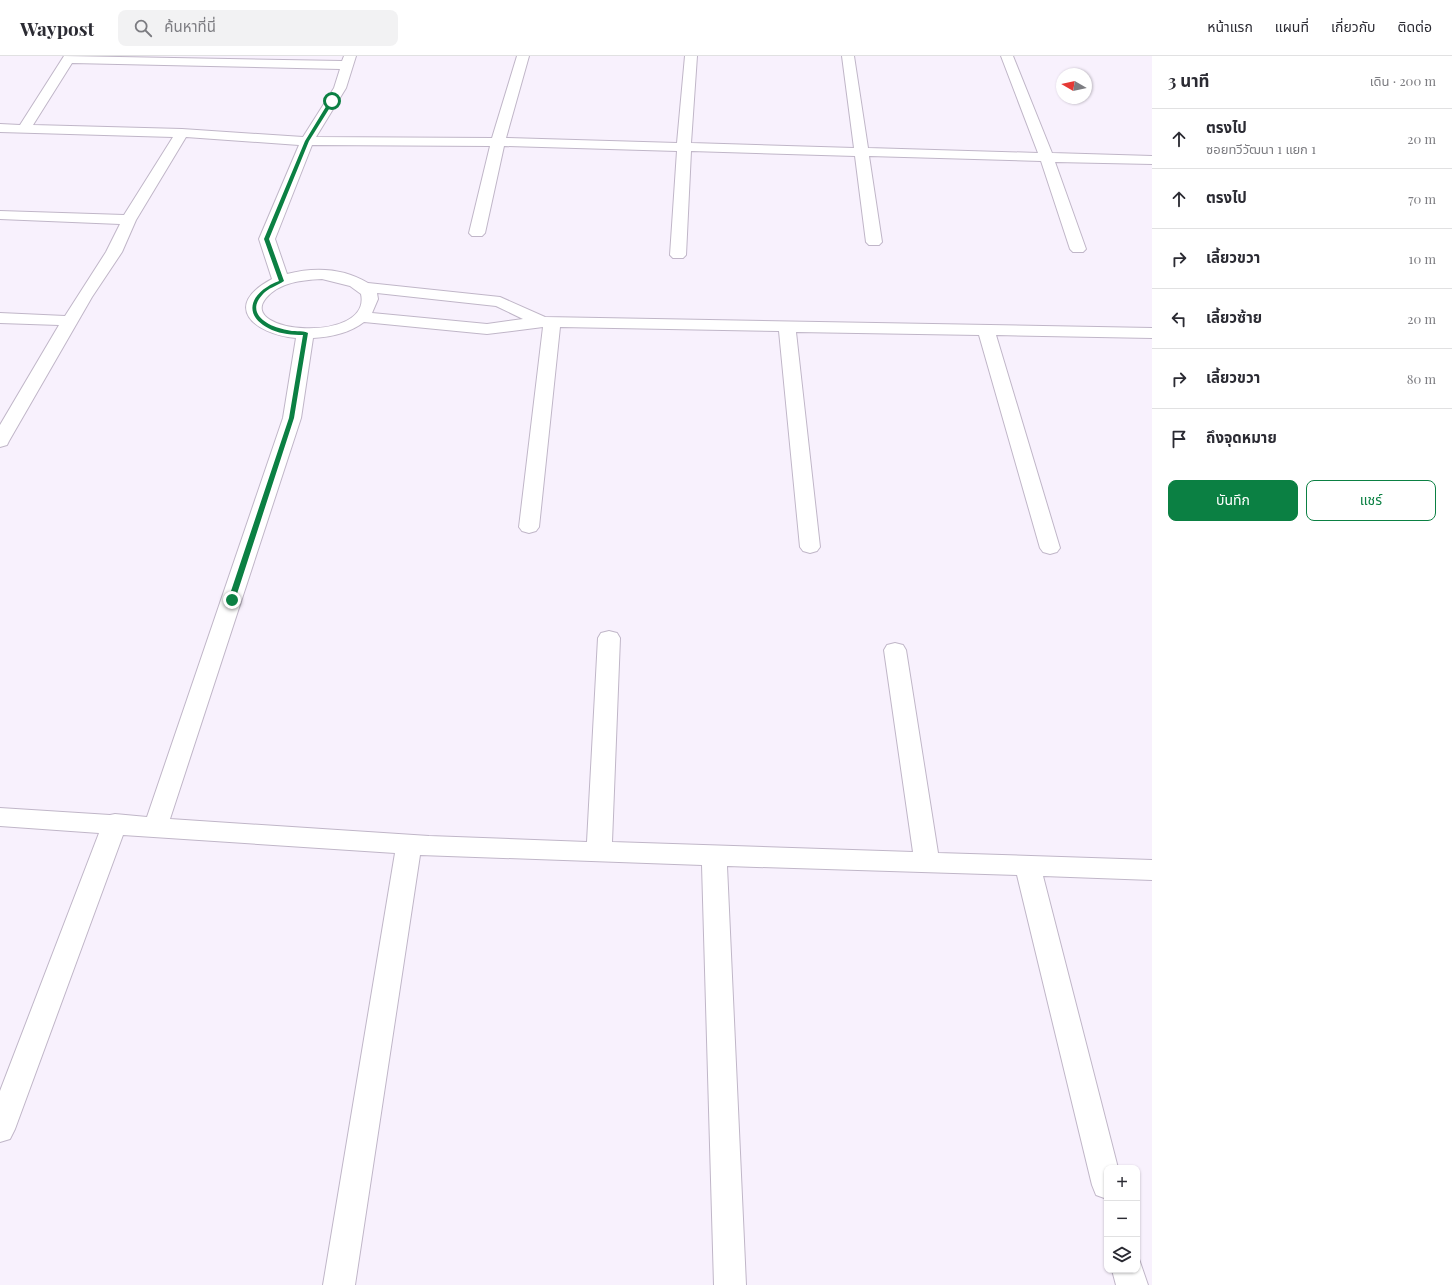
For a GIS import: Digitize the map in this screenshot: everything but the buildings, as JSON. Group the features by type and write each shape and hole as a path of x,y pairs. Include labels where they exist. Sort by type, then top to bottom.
{"street":[{"path":"477,233 498,142 523,56"},
{"path":"678,255 691,56"},
{"path":"848,56 860,151 874,242"},
{"path":"1007,56 1046,157 1078,249"},
{"path":"24,129 69,58 349,61 340,88 307,141 267,239 281,281"},
{"path":"0,128 182,133 307,141 498,142 1152,160"},
{"path":"0,441 70,321 114,252 129,220 182,133"},
{"path":"0,215 129,220"},
{"path":"364,287 370,296 369,305 360,317 351,323 333,330 292,333 274,329 261,322 254,313 254,303 261,293 273,285 281,281 305,275 322,274 339,276 354,281 364,287 500,302 547,322"},
{"path":"360,317 488,329 547,322 1152,333"},
{"path":"0,318 70,321"},
{"path":"529,527 547,322"},
{"path":"787,326 810,547"},
{"path":"986,330 1050,548"},
{"path":"156,826 292,418 305,333"},
{"path":"598,851 609,638"},
{"path":"895,650 927,863"},
{"path":"0,816 409,844 1028,867 1152,870"},
{"path":"0,1129 115,823"},
{"path":"339,1285 409,844"},
{"path":"714,856 730,1285"},
{"path":"1028,867 1104,1173"},
{"path":"1129,1273 1132,1285"}],"route":[{"path":"232,600 292,418 305,333 292,333 274,329 261,322 254,313 254,303 261,293 281,281 267,239 307,141 332,101"}]}
